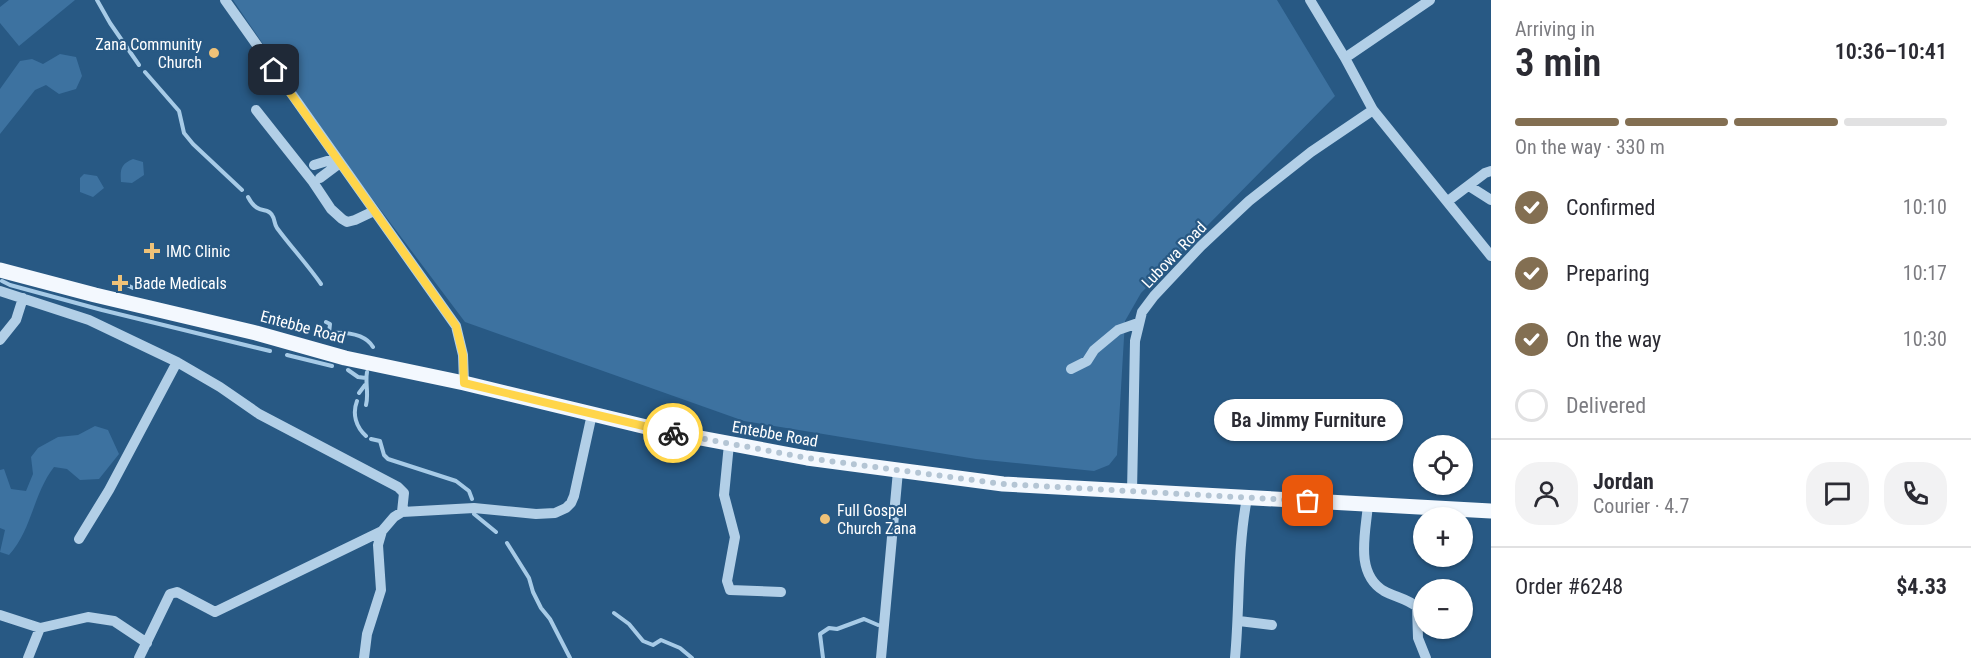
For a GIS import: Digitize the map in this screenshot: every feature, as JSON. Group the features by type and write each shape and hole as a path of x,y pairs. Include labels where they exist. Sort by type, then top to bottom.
{"main road":[{"name":"Entebbe Road","path":"0,270 345,357 729,444 898,471 1003,484 1368,504 1489,508"}],"street":[{"path":"225,0 456,326 463,355 464,383"},
{"path":"1310,0 1345,58 1372,110 1491,256"},
{"path":"1345,58 1425,1"},
{"path":"256,110 342,219 347,222 356,220 374,211"},
{"name":"Lubowa Road","path":"1132,492 1135,340 1142,312 1201,246 1249,201 1311,152 1372,110"},
{"path":"314,165 338,161"},
{"path":"320,178 338,161"},
{"path":"1448,201 1491,171"},
{"path":"1469,186 1491,200"},
{"path":"0,291 89,320 177,362 220,387 258,414 399,487 404,493 402,512"},
{"path":"0,340 16,320 23,298"},
{"path":"1071,369 1087,361 1094,350 1118,330 1138,323"},
{"path":"79,539 151,414 177,362"},
{"path":"364,658 367,634 381,590 378,556 382,531 387,523 402,512 474,508 536,513 561,510 571,503 574,496 592,414"},
{"path":"729,444 724,495 735,537 727,581 730,590 781,592"},
{"path":"881,658 898,471"},
{"path":"1234,658 1239,621 1242,530 1247,498"},
{"path":"1368,504 1364,554 1368,573 1384,591 1410,602 1417,608 1418,638 1426,658"},
{"path":"138,658 170,594 177,592 216,612 382,531"},
{"path":"0,615 40,628 88,617 114,621 147,643"},
{"path":"1239,621 1272,625"},
{"path":"28,658 40,628"}],"shaded area":[{"path":"9,0 75,0 19,46 0,23 0,7"},
{"path":"233,0 1277,0 1335,96 1141,293 1125,321 1117,455 1109,465 1094,471 976,459 744,421 465,322 331,144"},
{"path":"60,54 76,57 82,76 76,89 59,94 46,85 35,90 0,134 0,89 20,61 32,59 43,64"},
{"path":"133,159 143,162 144,175 132,183 121,182 122,168"},
{"path":"84,174 97,176 104,188 93,197 80,192 80,178"},
{"path":"95,426 108,430 119,454 99,479 80,480 67,469 54,467 41,489 17,545 9,555 0,552 5,530 0,528 0,470 4,469 11,489 26,491 33,474 31,457 38,448 58,437 78,435"}],"waterway":[{"path":"97,0 139,65"},
{"path":"145,72 179,111 184,133 193,144 242,190"},
{"path":"248,197 255,207 270,212 277,228 321,284"},
{"path":"2,281 102,310 270,351"},
{"path":"127,285 133,288"},
{"path":"326,322 330,324 329,333 360,336 373,347"},
{"path":"287,355 332,366"},
{"path":"348,370 358,377 366,378"},
{"path":"366,405 367,372"},
{"path":"359,393 365,385"},
{"path":"357,401 356,420 366,436"},
{"path":"371,439 380,441 384,455 388,459 456,481 469,491 472,499"},
{"path":"474,514 496,532"},
{"path":"507,543 529,578 541,608 550,619 570,658"},
{"path":"614,613 629,624 643,641 653,645 661,640 680,648 692,658"},
{"path":"823,658 820,634 829,628 837,629 864,619 878,625"}],"way so far":[{"path":"673,433 807,458 1003,484 1308,501"}],"place":[{"name":"Zana Community Church","path":"214,53"},
{"name":"IMC Clinic","path":"152,251"},
{"name":"Bade Medicals","path":"120,283"},
{"name":"Ba Jimmy Furniture","path":"1308,501"},
{"name":"Full Gospel Church Zana","path":"825,519"}],"route":[{"path":"274,70 456,326 463,355 464,383 673,433"}]}
